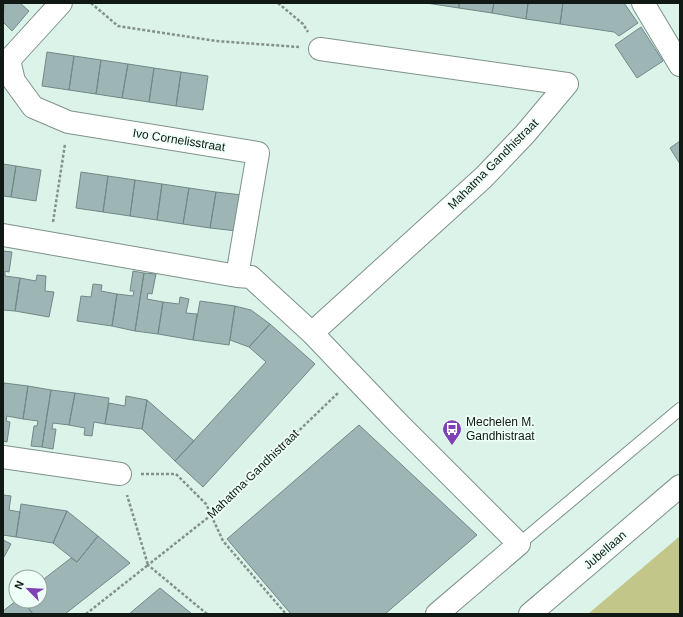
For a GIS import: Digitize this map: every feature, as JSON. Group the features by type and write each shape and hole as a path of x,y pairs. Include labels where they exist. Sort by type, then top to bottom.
{"street":[{"path":"6,57 60,3"},
{"path":"643,3 680,65"},
{"name":"Mahatma Gandhistraat","path":"312,333 484,177 525,134 567,84 320,49"},
{"name":"Ivo Cornelisstraat","path":"6,57 14,81 33,107 68,122 258,153 237,276"},
{"path":"3,235 237,276 251,277 312,333 519,544 437,614"},
{"path":"3,457 120,474"},
{"name":"Jubellaan","path":"530,614 680,486"}],"lane":[{"path":"519,544 680,409"}],"path":[{"path":"92,3 118,26 216,41 320,49"},
{"path":"278,3 303,24 320,49"},
{"path":"50,243 68,122"},
{"name":"Mahatma Gandhistraat","path":"86,614 210,516 354,377"},
{"path":"207,614 148,565 120,474 176,474 206,504 210,516 223,541 286,614"}],"green space":[{"path":"680,536 680,614 588,614"}],"building":[{"path":"4,3 20,3 29,11 12,31 3,22"},
{"path":"426,3 459,3 459,8"},
{"path":"459,3 494,3 492,13 459,8"},
{"path":"494,3 528,3 526,19 492,13"},
{"path":"528,3 563,3 560,24 526,19"},
{"path":"563,3 624,3 638,23 619,36 614,32 560,24"},
{"path":"641,27 663,61 637,78 615,45"},
{"path":"47,52 74,56 69,90 42,86"},
{"path":"74,56 101,60 96,94 69,90"},
{"path":"101,60 128,64 122,98 96,94"},
{"path":"128,64 154,68 149,102 122,98"},
{"path":"154,68 181,72 176,106 149,102"},
{"path":"181,72 208,76 203,110 176,106"},
{"path":"680,141 680,164 670,148"},
{"path":"3,164 16,166 11,197 3,196"},
{"path":"16,166 41,170 36,201 11,197"},
{"path":"81,172 108,176 103,212 76,208"},
{"path":"108,176 135,180 130,216 103,212"},
{"path":"135,180 162,184 157,220 130,216"},
{"path":"162,184 189,188 183,224 157,220"},
{"path":"189,188 216,192 210,228 183,224"},
{"path":"216,192 242,195 237,231 210,228"},
{"path":"3,251 12,252 9,272 5,271 5,276 20,278 15,311 3,310"},
{"path":"133,271 144,273 135,331 112,326 117,294 133,296 134,291 130,291"},
{"path":"144,273 156,274 152,294 148,293 147,299 163,302 158,334 135,331"},
{"path":"37,275 46,276 45,291 54,292 49,317 15,311 20,278 36,281"},
{"path":"93,284 102,285 101,291 117,294 112,326 77,321 81,296 91,297"},
{"path":"180,297 189,299 186,313 197,314 193,340 158,334 163,302 179,304"},
{"path":"200,301 235,306 229,345 193,340"},
{"path":"235,306 251,310 270,324 249,347 230,340"},
{"path":"270,324 315,364 203,487 175,461 266,362 249,347"},
{"path":"4,383 28,386 23,419 7,416 6,421 10,422 7,442 3,441"},
{"path":"28,386 51,390 42,447 31,446 34,426 37,426 38,421 23,419"},
{"path":"51,390 75,393 69,425 53,423 52,429 56,429 53,449 42,447"},
{"path":"75,393 109,398 105,424 94,422 92,436 84,435 85,428 69,425"},
{"path":"126,396 147,400 142,429 105,424 109,403 125,406"},
{"path":"147,400 194,441 175,461 142,429"},
{"path":"359,425 477,535 385,614 291,614 227,539"},
{"path":"3,495 11,496 9,510 20,512 16,537 3,535"},
{"path":"21,504 67,511 53,543 16,537"},
{"path":"67,511 98,536 77,562 53,543"},
{"path":"98,536 130,563 65,614 33,614 29,609 48,609 48,576 71,558 77,562"},
{"path":"3,540 11,544 4,557 3,556"},
{"path":"160,588 192,614 129,614"},
{"path":"8,607 8,609 29,609 33,614 3,614 3,611"}],"place":[{"name":"Mechelen M. Gandhistraat","path":"452,446"}]}
